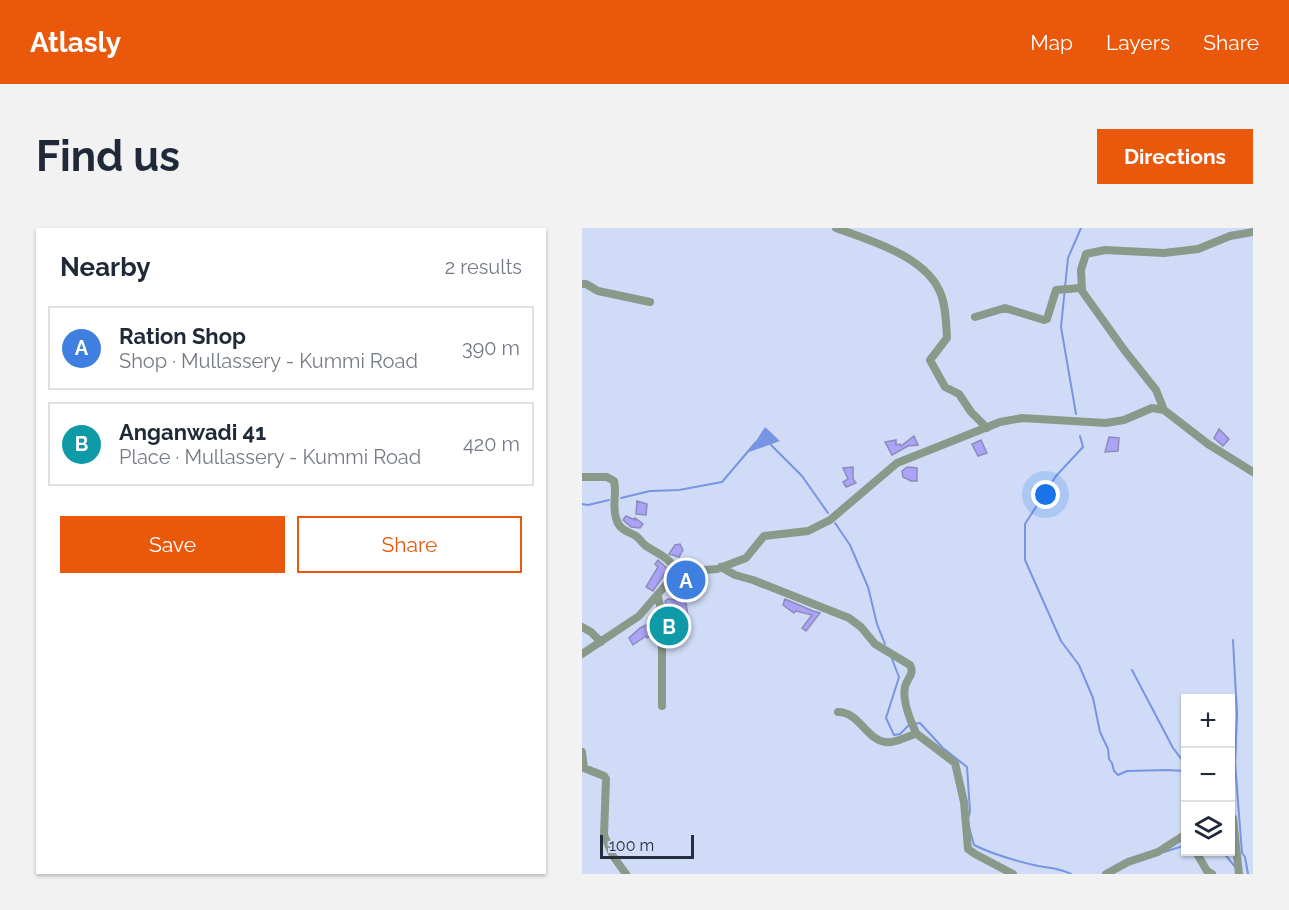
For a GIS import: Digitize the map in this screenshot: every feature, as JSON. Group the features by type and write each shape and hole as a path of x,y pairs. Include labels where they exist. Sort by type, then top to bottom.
{"street":[{"path":"836,228 915,261 933,281 941,292 947,338 930,360 945,387 959,394 971,412 987,428"},
{"path":"1082,291 1081,270 1086,254 1094,251 1164,253 1198,249 1230,236 1253,232"},
{"path":"582,284 598,291 650,302"},
{"path":"975,317 1005,308 1044,320 1047,319 1056,290 1080,288 1156,390 1164,410"},
{"path":"582,654 631,623 658,597 677,572 722,567 746,558 764,536 808,531 830,520 897,463 1000,422 1022,418 1106,423 1124,420 1152,408 1164,410 1208,444 1253,472"},
{"path":"582,477 607,477 614,481 616,518 623,531 636,536 645,545 673,562 677,572"},
{"path":"722,567 735,575 849,618 861,627 875,644 910,665 912,673 905,687 905,699 918,735 955,763 964,802 966,839 970,851 1014,874"},
{"path":"658,597 662,613 662,706"},
{"path":"582,627 601,642"},
{"path":"838,712 852,716 882,742 895,742 918,735"},
{"path":"582,752 584,768 606,779 604,835 613,856 626,874"},
{"path":"1235,836 1239,872"},
{"path":"1106,874 1128,862 1158,852 1181,837"},
{"path":"1198,856 1207,872 1212,874"}],"water":[{"path":"765,427 780,441 749,452"}],"building":[{"path":"1219,429 1229,439 1223,446 1214,438"},
{"path":"914,436 918,445 908,446 892,455 885,442 896,440 896,445 901,446"},
{"path":"1109,437 1119,438 1118,451 1105,452"},
{"path":"981,440 987,453 978,456 972,444"},
{"path":"853,467 853,479 856,483 846,487 843,482 848,479 843,468"},
{"path":"907,467 917,468 917,481 903,477 902,471"},
{"path":"637,501 647,504 646,515 636,514"},
{"path":"626,516 635,520 635,518 643,524 640,528 631,527 623,520"},
{"path":"680,544 683,550 679,557 669,554 675,545"},
{"path":"658,560 668,569 653,591 646,587 658,567 655,564"},
{"path":"682,578 688,616 671,617 674,628 668,629 665,601 677,600 675,583"},
{"path":"785,599 820,613 806,631 802,628 812,615 796,611 794,613 783,605"},
{"path":"656,612 656,624 652,629 654,634 647,638 646,636 633,645 629,638 640,628 655,621 653,616"}],"waterway":[{"path":"1076,414 1061,327 1068,258 1081,228"},
{"path":"1080,436 1083,447 1056,476 1025,524 1025,560 1061,641 1079,665 1093,698 1100,732 1114,771 1118,775 1127,771 1181,771"},
{"path":"621,498 650,491 679,490 722,482 756,442"},
{"path":"771,445 802,476 828,513"},
{"path":"582,504 588,505 609,500"},
{"path":"835,523 850,545 868,587 877,624 885,644"},
{"path":"1233,640 1237,714 1235,763 1242,853 1248,874"},
{"path":"892,659 899,677 886,718 894,735 900,734 909,725"},
{"path":"1132,670 1173,748 1181,758"},
{"path":"914,724 920,723 943,748 967,767 969,816"},
{"path":"969,827 974,845 982,849 1013,860 1059,869 1071,874"},
{"path":"1164,852 1181,847"},
{"path":"1226,856 1236,868"}],"place":[{"name":"Ration Shop","path":"686,580"},
{"name":"Anganwadi 41","path":"669,626"}]}
